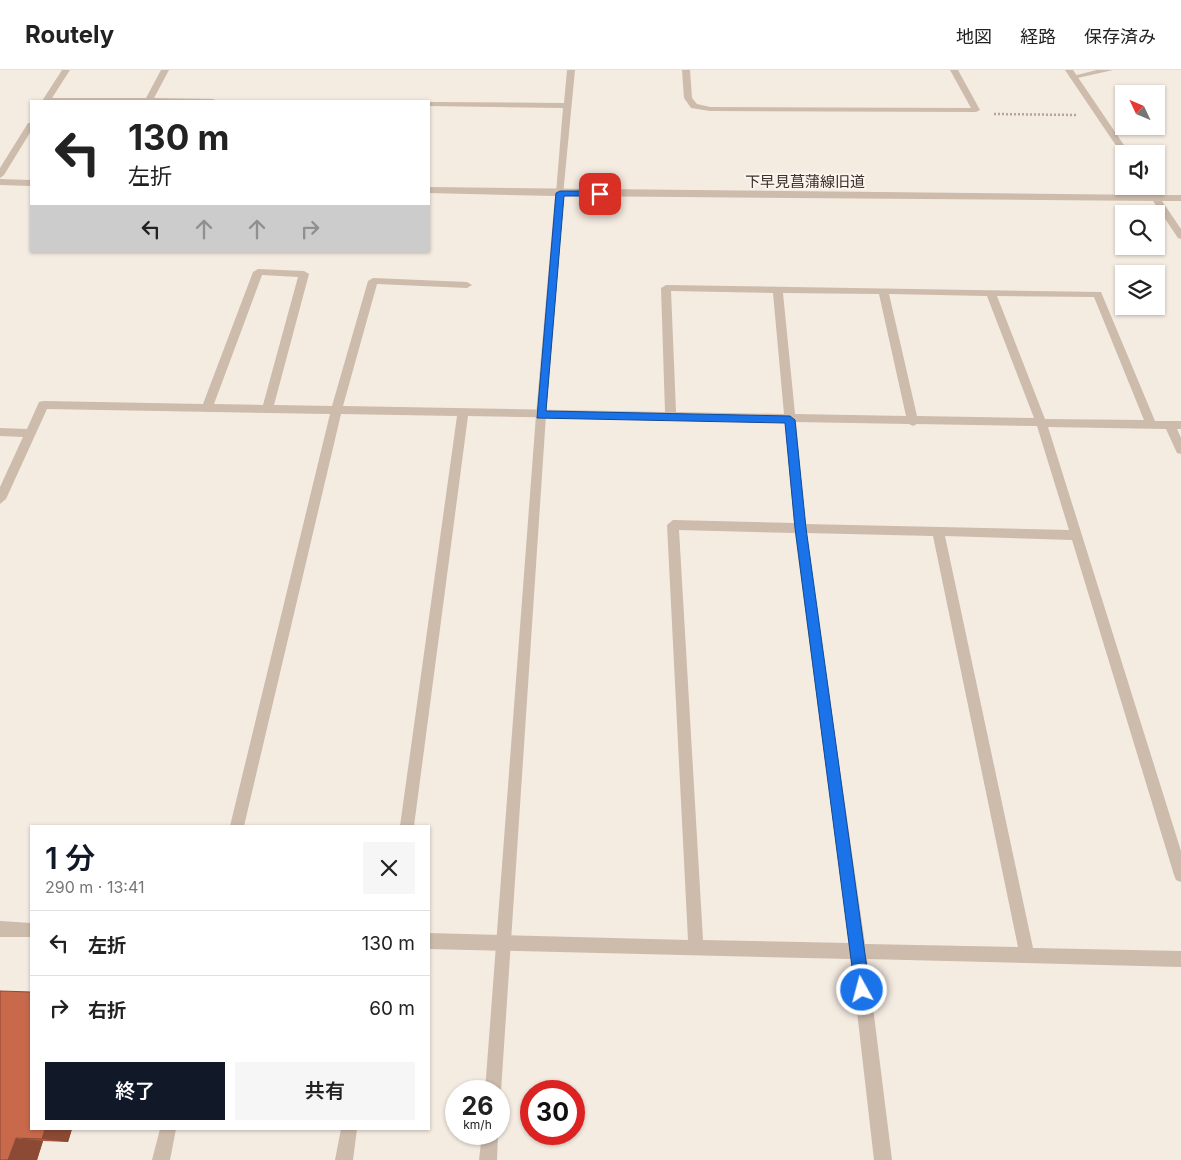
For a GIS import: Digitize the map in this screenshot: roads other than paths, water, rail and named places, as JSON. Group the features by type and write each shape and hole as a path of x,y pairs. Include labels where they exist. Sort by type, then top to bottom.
{"street":[{"path":"47,100 66,70"},
{"path":"47,100 149,100 165,70"},
{"path":"494,1080 541,415 571,70"},
{"path":"686,70 688,98 694,106 710,108 976,110 954,70"},
{"path":"1109,70 1071,73 1120,145"},
{"path":"430,104 568,106"},
{"path":"0,175 30,127"},
{"path":"0,182 30,183"},
{"name":"下早見菖蒲線旧道","path":"430,190 560,193 1181,198"},
{"path":"1154,195 1181,236"},
{"path":"207,408 258,272 304,274 267,410"},
{"path":"237,825 336,411 373,281 467,286"},
{"path":"671,417 666,288 1098,294 1150,425"},
{"path":"778,290 800,528 858,952 883,1160"},
{"path":"882,291 913,422"},
{"path":"991,293 1042,424 1181,875"},
{"path":"0,499 43,405 790,420 1176,425 1181,450"},
{"path":"406,825 463,413"},
{"path":"0,432 30,433"},
{"path":"696,948 673,525 1076,535"},
{"path":"938,532 1027,956"},
{"path":"0,929 30,930"},
{"path":"430,941 1181,959"},
{"path":"161,1160 168,1130"},
{"path":"344,1160 349,1130"},
{"path":"488,1160 489,1145"}]}
